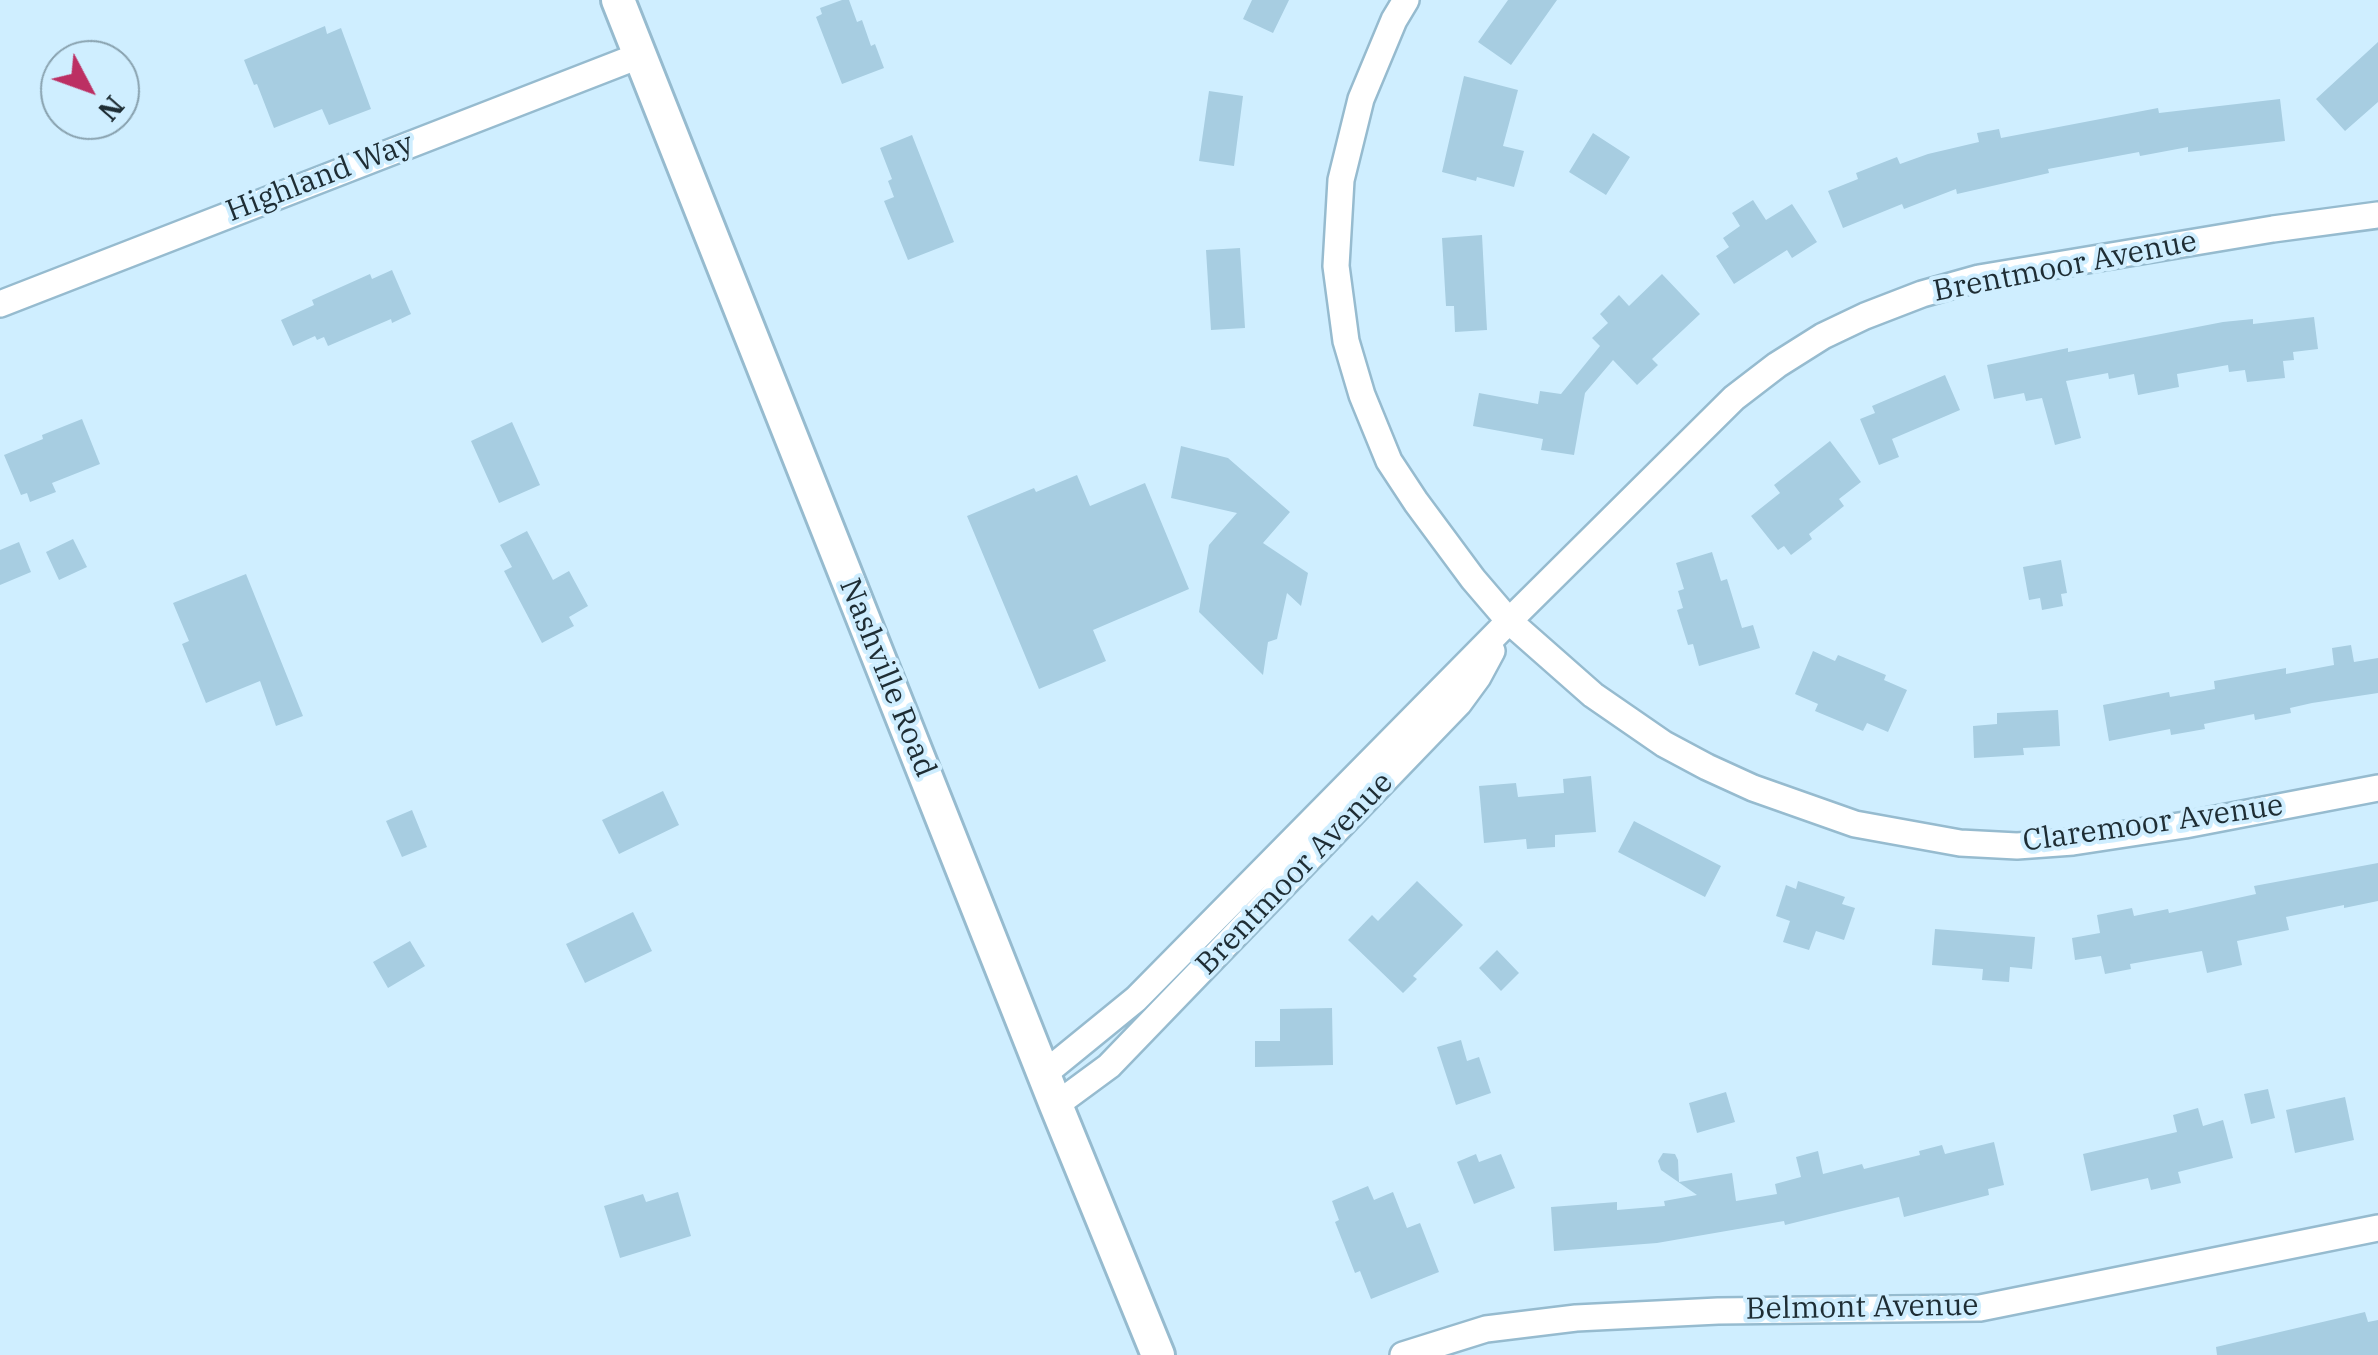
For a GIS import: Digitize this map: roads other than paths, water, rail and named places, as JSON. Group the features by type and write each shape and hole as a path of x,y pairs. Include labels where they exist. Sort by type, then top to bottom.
{"main road":[{"name":"Nashville Road","path":"618,0 1158,1355"}],"street":[{"name":"Claremoor Avenue","path":"1406,0 1361,100 1341,180 1336,266 1346,341 1362,395 1389,461 1473,579 1509,621 1593,694 1678,752 1753,788 1855,824 1979,844 2073,842 2378,788"},
{"name":"Highland Way","path":"0,304 641,55"},
{"name":"Brentmoor Avenue","path":"1050,1090 1509,621 1734,398 1777,364 1866,316 1922,294 1979,278 2378,214"},
{"name":"Belmont Avenue","path":"1402,1355 1486,1329 1576,1318 1718,1311 1980,1308 2378,1228"}]}
